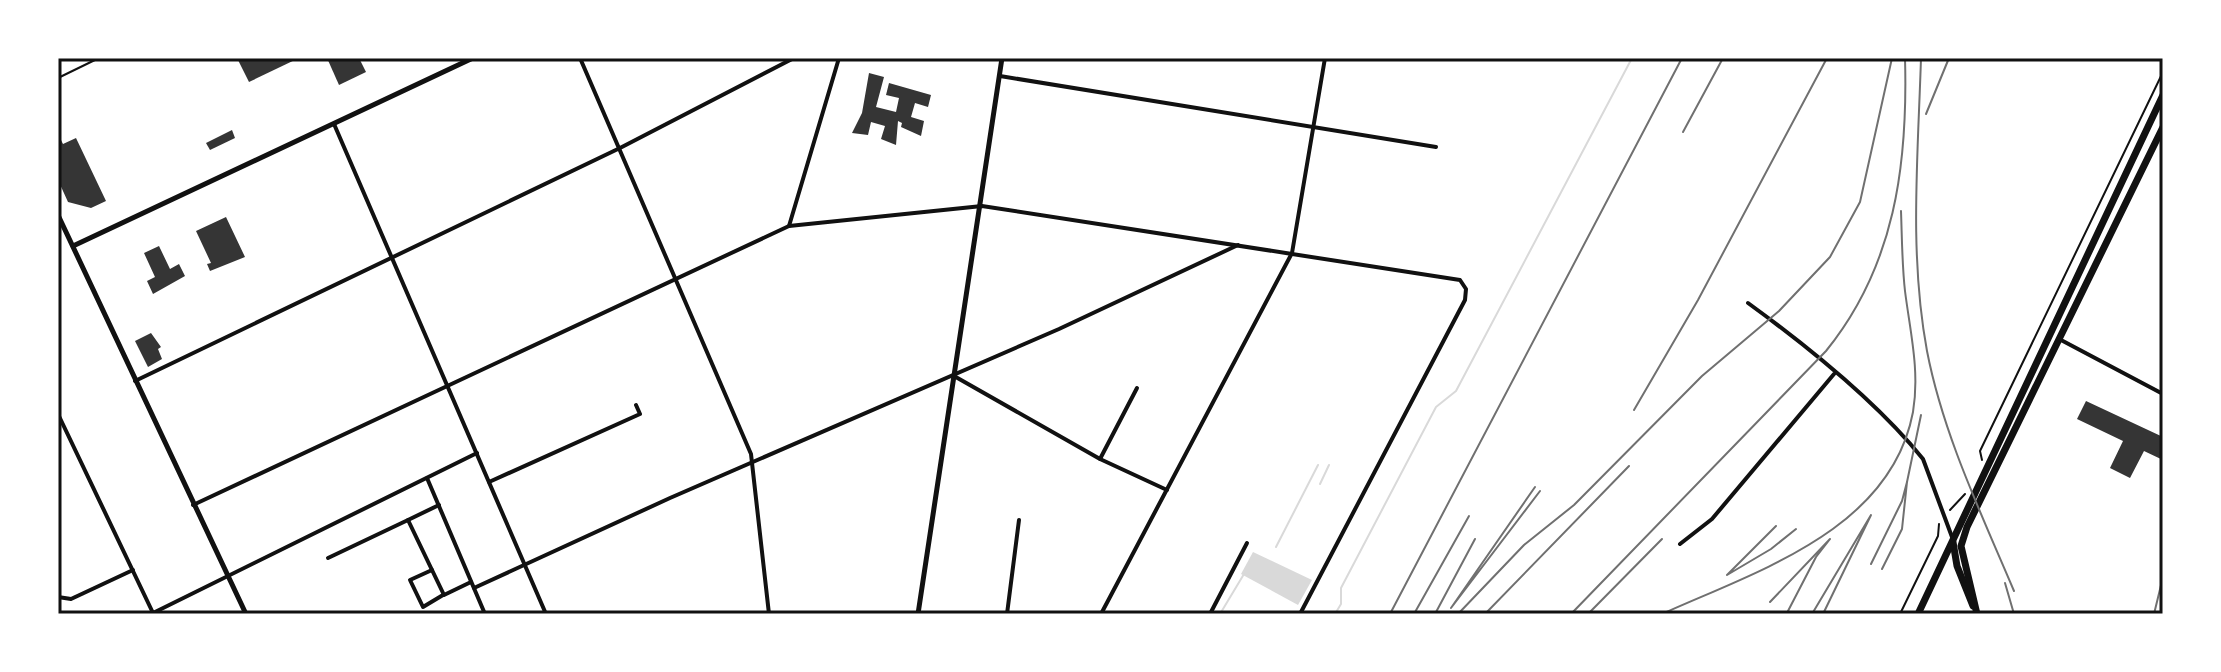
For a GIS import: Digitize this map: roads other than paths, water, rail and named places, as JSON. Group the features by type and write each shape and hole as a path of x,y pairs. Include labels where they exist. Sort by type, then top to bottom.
{"highway":[{"path":"1918,614 2163,95"},
{"path":"1976,612 1961,546 1967,527 2163,127"},
{"path":"1952,540 1957,566 1976,612"}],"street":[{"path":"73,246 473,58"},
{"path":"580,58 754,463 769,614"},
{"path":"135,382 620,148 794,58"},
{"path":"789,226 839,58"},
{"path":"918,614 1002,58"},
{"path":"1101,614 1292,253 1325,58"},
{"path":"1000,76 1436,147"},
{"path":"334,124 546,614"},
{"path":"193,505 789,226 982,206 1453,276 1466,289 1465,300 1300,614"},
{"path":"58,215 246,614"},
{"path":"474,588 953,376 1240,244"},
{"path":"1748,303 1890,421 1923,459 1952,540"},
{"path":"2058,339 2163,394"},
{"path":"1680,544 1712,519 1834,374"},
{"path":"953,376 1100,459 1167,490"},
{"path":"1100,459 1137,388"},
{"path":"489,482 640,414 636,405"},
{"path":"58,414 152,614 477,453"},
{"path":"427,478 485,614"},
{"path":"328,558 439,505"},
{"path":"408,520 444,595"},
{"path":"1007,614 1019,520"},
{"path":"1210,614 1247,543"},
{"path":"58,597 71,599 133,570"},
{"path":"432,570 410,580 423,607 471,582"}],"lane":[{"path":"58,78 99,58"},
{"path":"1952,540 1967,527"}],"waterway":[{"path":"1335,614 1341,604 1341,588 1436,407 1456,391 1632,58"},
{"path":"1276,547 1318,465"},
{"path":"1320,484 1329,465"},
{"path":"1220,614 1244,574"}],"railway":[{"path":"1390,614 1682,58"},
{"path":"1683,132 1723,58"},
{"path":"1634,410 1698,300 1827,58"},
{"path":"1458,614 1524,545 1574,505 1702,376 1779,311 1830,257 1860,202 1892,58"},
{"path":"1571,614 1826,351 1849,318 1868,284 1892,213 1904,137 1905,58"},
{"path":"1921,58 1916,242 1927,351 1953,443 2014,591"},
{"path":"1926,114 1949,58"},
{"path":"1662,614 1738,581 1815,541 1849,516 1878,487 1900,453 1915,397 1914,351 1904,281 1901,211"},
{"path":"1907,482 1921,415"},
{"path":"1485,614 1629,466"},
{"path":"1871,564 1902,501 1907,482 1902,529 1882,569"},
{"path":"1535,487 1451,608 1540,491"},
{"path":"1812,614 1871,515 1823,614"},
{"path":"1414,614 1469,516"},
{"path":"1776,526 1727,575 1771,549 1796,529"},
{"path":"1435,614 1475,539"},
{"path":"1588,614 1662,539"},
{"path":"1770,602 1830,539 1816,557 1788,611"},
{"path":"2154,614 2163,577"},
{"path":"2005,583 2014,614"}]}
